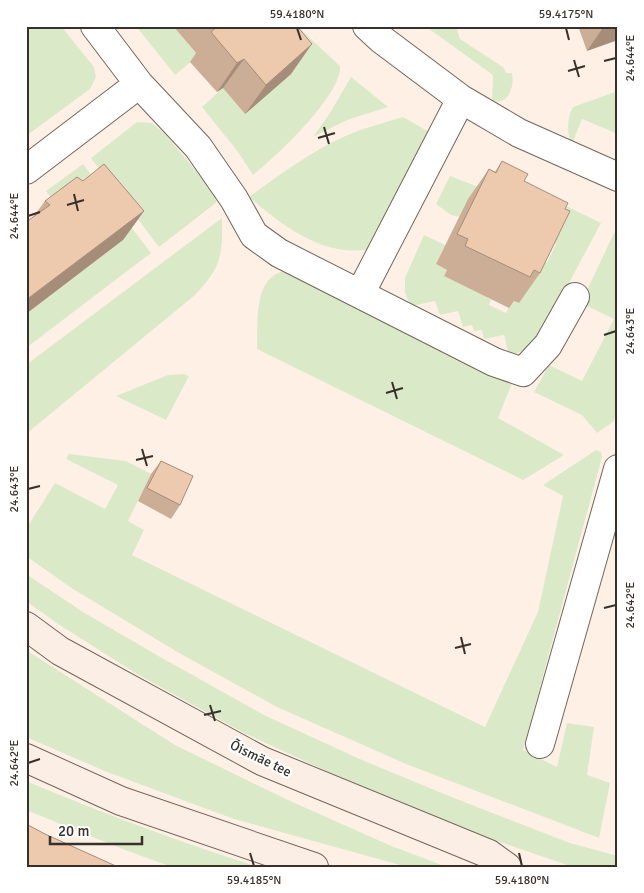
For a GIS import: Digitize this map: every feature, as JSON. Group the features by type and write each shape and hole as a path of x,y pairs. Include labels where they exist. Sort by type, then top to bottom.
{"main road":[{"name":"Õismäe tee","path":"26,626 60,651 262,762 489,854 507,867"},
{"path":"26,758 122,801 314,867"}],"street":[{"path":"95,26 138,84 198,147 234,199 254,235 279,253 494,362 523,372 548,345 575,297"},
{"path":"367,26 462,99 519,133 618,177"},
{"path":"26,170 138,84"},
{"path":"360,294 462,99"},
{"path":"540,744 618,469"}],"green space":[{"path":"26,26 61,26 94,67 96,77 90,89 26,136"},
{"path":"136,26 173,26 198,56 175,75"},
{"path":"251,26 297,26 340,66 338,78 330,93 306,125 253,175 238,152 202,107 223,88 245,114"},
{"path":"425,26 456,26 460,39 503,67 506,73 512,73 511,89 506,98 502,101 492,100 493,75"},
{"path":"351,77 388,107 347,120 313,137 330,113"},
{"path":"618,91 618,134 582,119 572,144 570,143 568,121 573,107"},
{"path":"403,117 431,133 375,248 357,250 323,245 291,229 249,197 300,161 327,145 355,132"},
{"path":"137,122 152,123 165,134 213,191 217,202 159,247 91,158"},
{"path":"83,164 151,253 26,348 26,314 57,206 46,191"},
{"path":"492,170 601,223 538,341 521,352 509,355 504,335 484,339 482,330 474,331 472,325 463,327 458,311 440,315 435,301 411,306 405,293 405,278 424,235 445,245 436,264 447,270 444,276 491,299 489,305 506,313 513,300 518,303 540,259 547,263 556,244 468,199 459,217 451,215 436,204 450,176 481,188"},
{"path":"222,218 222,242 219,260 204,285 195,295 26,434 26,365"},
{"path":"618,231 618,409 614,421 597,433 582,415 534,392 549,365 582,381 614,319 581,303 614,233"},
{"path":"300,270 512,383 498,418 564,455 523,480 257,349 259,305 261,294 266,284 272,277 281,272"},
{"path":"184,374 189,376 166,420 116,396 168,375"},
{"path":"596,450 601,452 602,457 523,750 557,767 567,723 594,727 587,775 610,783 599,838 406,764 277,707 179,653 73,589 26,556 26,529 55,483 105,509 118,485 66,459 69,454 126,461 151,474 128,521 144,530 132,555 485,727 538,612 563,496 543,485"},
{"path":"26,574 83,612 264,715 362,760 449,796 570,843 618,856 618,867 573,867 479,835 363,788 244,733 137,674 58,624 26,601"},
{"path":"26,650 175,745 288,800 389,845 447,867 407,867 234,819 107,772 26,737"},
{"path":"26,781 141,827 258,867 172,867 125,850 26,810"}],"building":[{"path":"218,26 297,26 312,44 266,85 244,59 237,63 211,32"},
{"path":"502,161 528,174 524,181 568,203 565,209 570,211 540,273 534,270 530,277 465,246 468,239 457,234 489,169 496,173"},
{"path":"104,164 144,211 26,300 26,222 50,205 45,201 77,177 83,181"},
{"path":"161,461 193,476 180,505 147,488"},
{"path":"26,824 45,834 118,867 26,867"}]}
